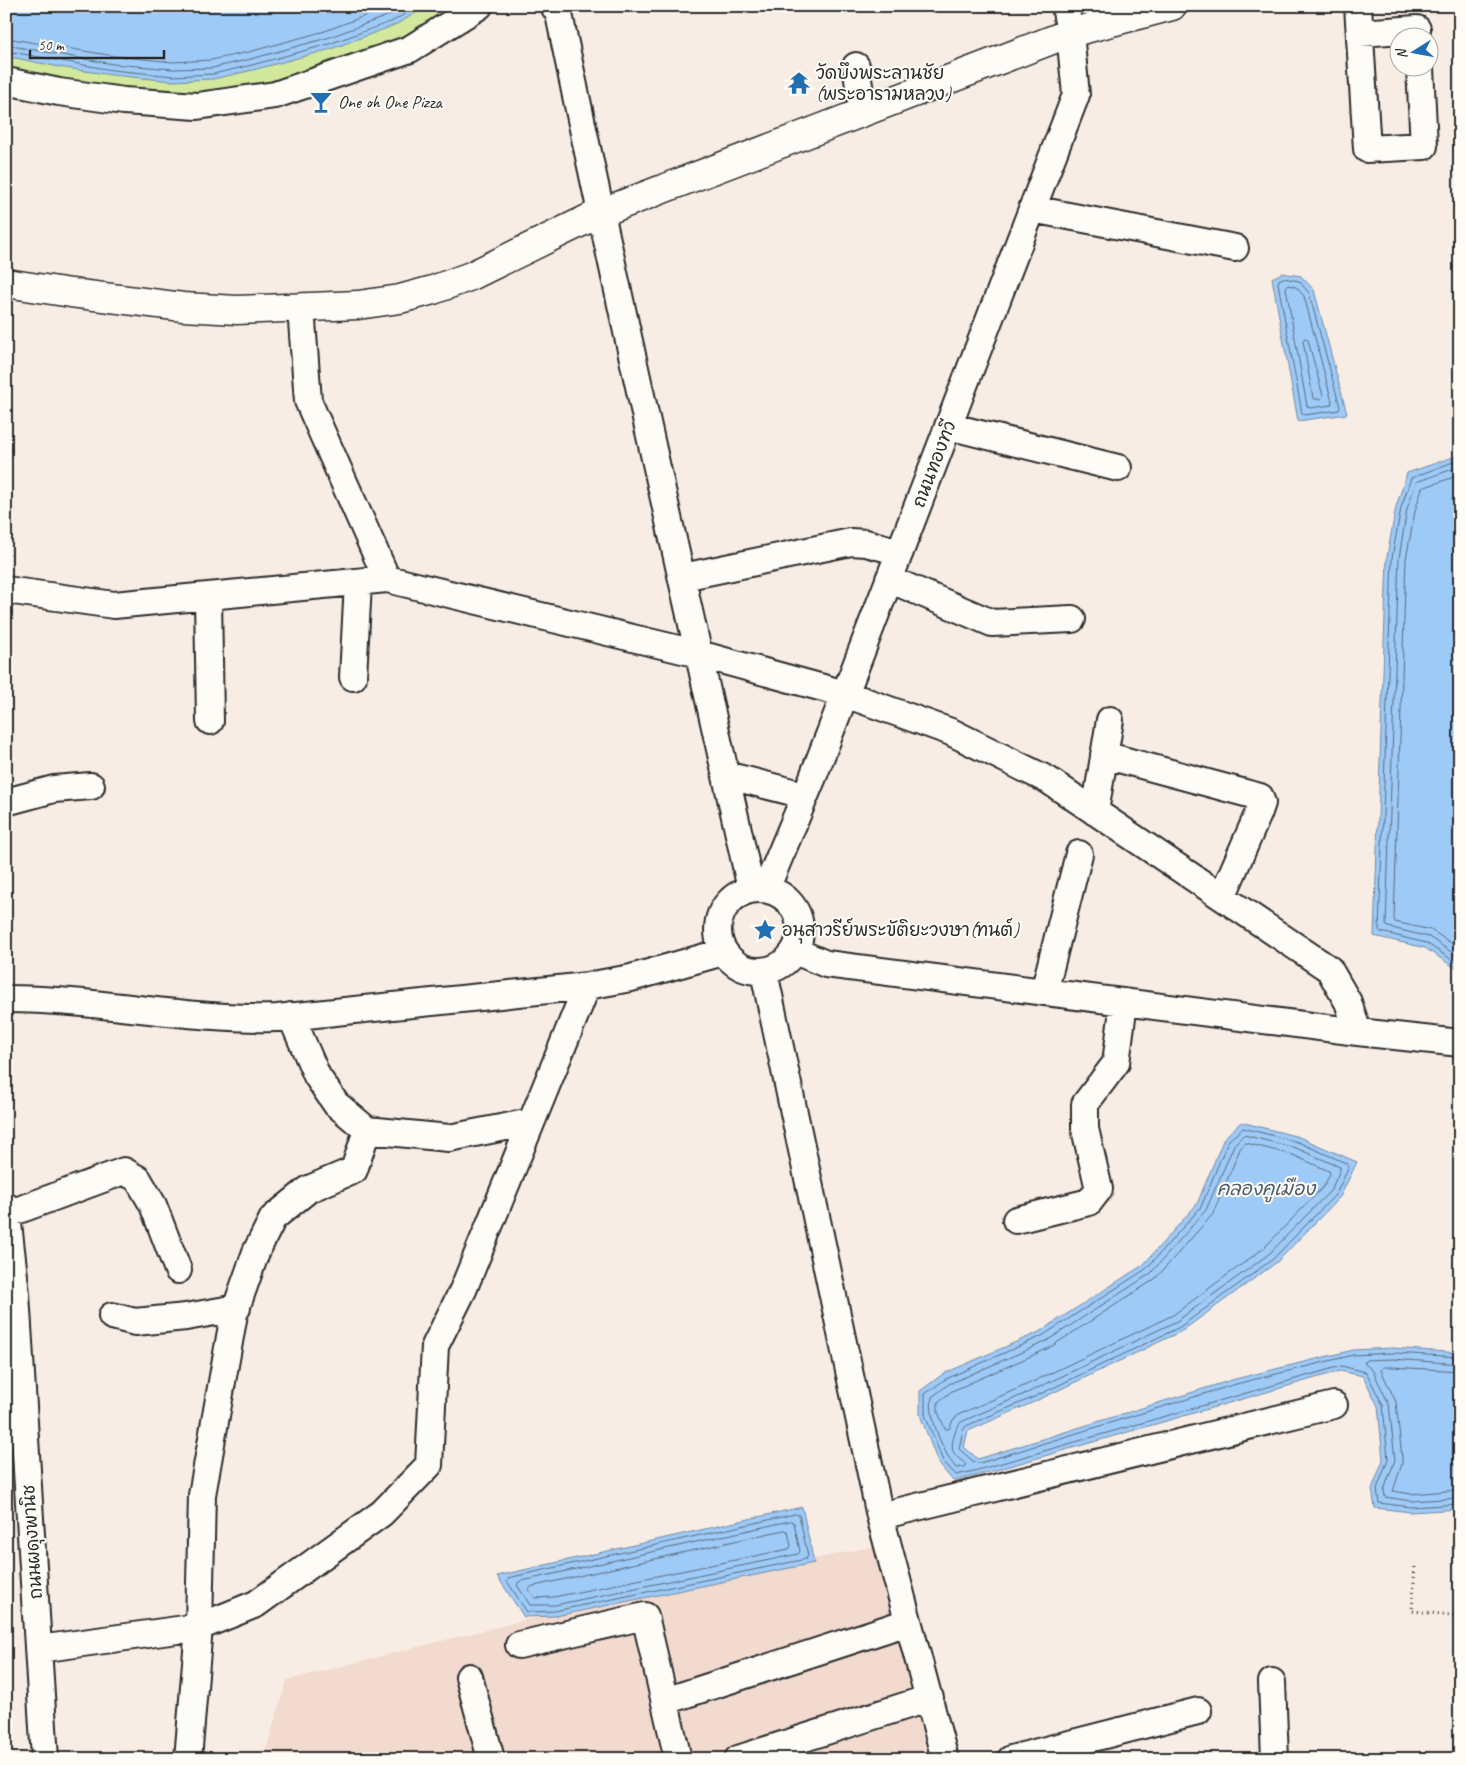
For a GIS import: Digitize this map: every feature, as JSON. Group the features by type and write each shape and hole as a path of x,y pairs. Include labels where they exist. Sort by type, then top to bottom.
{"main road":[{"path":"6,283 183,307 237,310 358,304 400,298 433,290 471,276 600,213 1070,33 1172,6"}],"street":[{"path":"6,81 59,92 124,102 197,106 275,95 410,49 479,6"},
{"path":"554,6 559,14 600,213 726,776 758,889"},
{"name":"ถนนทองทวี","path":"758,889 813,777 1076,95 1070,33 1065,6"},
{"path":"1358,6 1367,149 1424,146 1421,78"},
{"path":"1360,33 1417,24"},
{"path":"856,66 864,112"},
{"path":"1032,209 1235,248"},
{"path":"301,308 308,401 387,579"},
{"path":"948,426 1118,468"},
{"path":"682,577 850,542 866,543 900,552"},
{"path":"889,578 992,623 1072,618"},
{"path":"7,590 114,605 387,579 699,654 845,694 951,732 1048,780 1329,969 1348,1002 1358,1032"},
{"path":"353,677 358,583"},
{"path":"208,597 210,721"},
{"path":"1095,812 1110,720"},
{"path":"1104,755 1260,797 1262,803 1259,812 1222,897"},
{"path":"726,776 804,795"},
{"path":"6,802 54,789 91,786"},
{"path":"1044,992 1079,854"},
{"path":"758,889 777,893 788,902 796,914 799,928 799,937 795,950 786,962 764,972 749,971 736,965 723,952 717,932 719,918 729,901 740,893 758,889"},
{"path":"795,950 826,964 1358,1032 1460,1042"},
{"path":"6,999 92,1004 234,1018 291,1016 587,986 631,978 723,952"},
{"path":"764,972 880,1516 945,1759"},
{"path":"39,1650 199,1627 256,1604 382,1513 429,1465 435,1346 463,1290 587,986"},
{"path":"1016,1220 1089,1202 1098,1189 1085,1130 1085,1104 1116,1063 1124,1002"},
{"path":"291,1016 317,1076 336,1104 367,1130 449,1138 531,1122"},
{"path":"188,1759 199,1627 202,1495 234,1314 256,1252 273,1218 309,1189 354,1170 367,1130"},
{"path":"7,1210 124,1171 138,1179 153,1205 178,1270"},
{"name":"ถนนผดุงพานิช","path":"7,1210 16,1304 45,1759"},
{"path":"112,1316 135,1322 186,1317 237,1308"},
{"path":"880,1516 1334,1405"},
{"path":"519,1645 645,1616 678,1759"},
{"path":"665,1701 908,1622"},
{"path":"469,1677 491,1759"},
{"path":"1272,1682 1275,1759"},
{"path":"738,1759 930,1698"},
{"path":"1011,1759 1198,1711"}],"path":[{"path":"6,468 8,495 7,590"},
{"path":"1415,1566 1412,1611 1460,1616"}],"shaded area":[{"path":"875,1546 928,1759 263,1759 287,1680 520,1621"}],"green space":[{"path":"6,6 491,6 410,49 197,106 6,81"}],"water":[{"path":"6,6 428,6 395,25 331,49 213,79 173,81 112,75 6,56"},
{"path":"1282,273 1301,276 1314,290 1347,414 1298,421 1272,278"},
{"path":"1456,456 1460,462 1460,971 1425,948 1374,936 1387,557 1396,507 1407,473"},
{"name":"คลองคูเมือง","path":"1241,1122 1299,1137 1357,1162 1340,1197 1277,1262 1182,1331 1034,1402 968,1431 964,1447 978,1459 1235,1379 1353,1350 1393,1348 1460,1353 1460,1509 1411,1512 1375,1508 1372,1489 1383,1460 1378,1406 1363,1376 1340,1371 953,1481 938,1463 920,1415 920,1391 943,1374 1039,1332 1143,1265 1197,1204 1224,1138"},
{"path":"802,1507 814,1563 556,1616 524,1617 497,1576"}],"place":[{"name":"วัดบึงพระลานชัย (พระอารามหลวง)","path":"799,83"},
{"name":"One oh One Pizza","path":"321,102"},
{"name":"อนุสาวรีย์พระขัติยะวงษา(ทนต์)","path":"765,930"}]}
